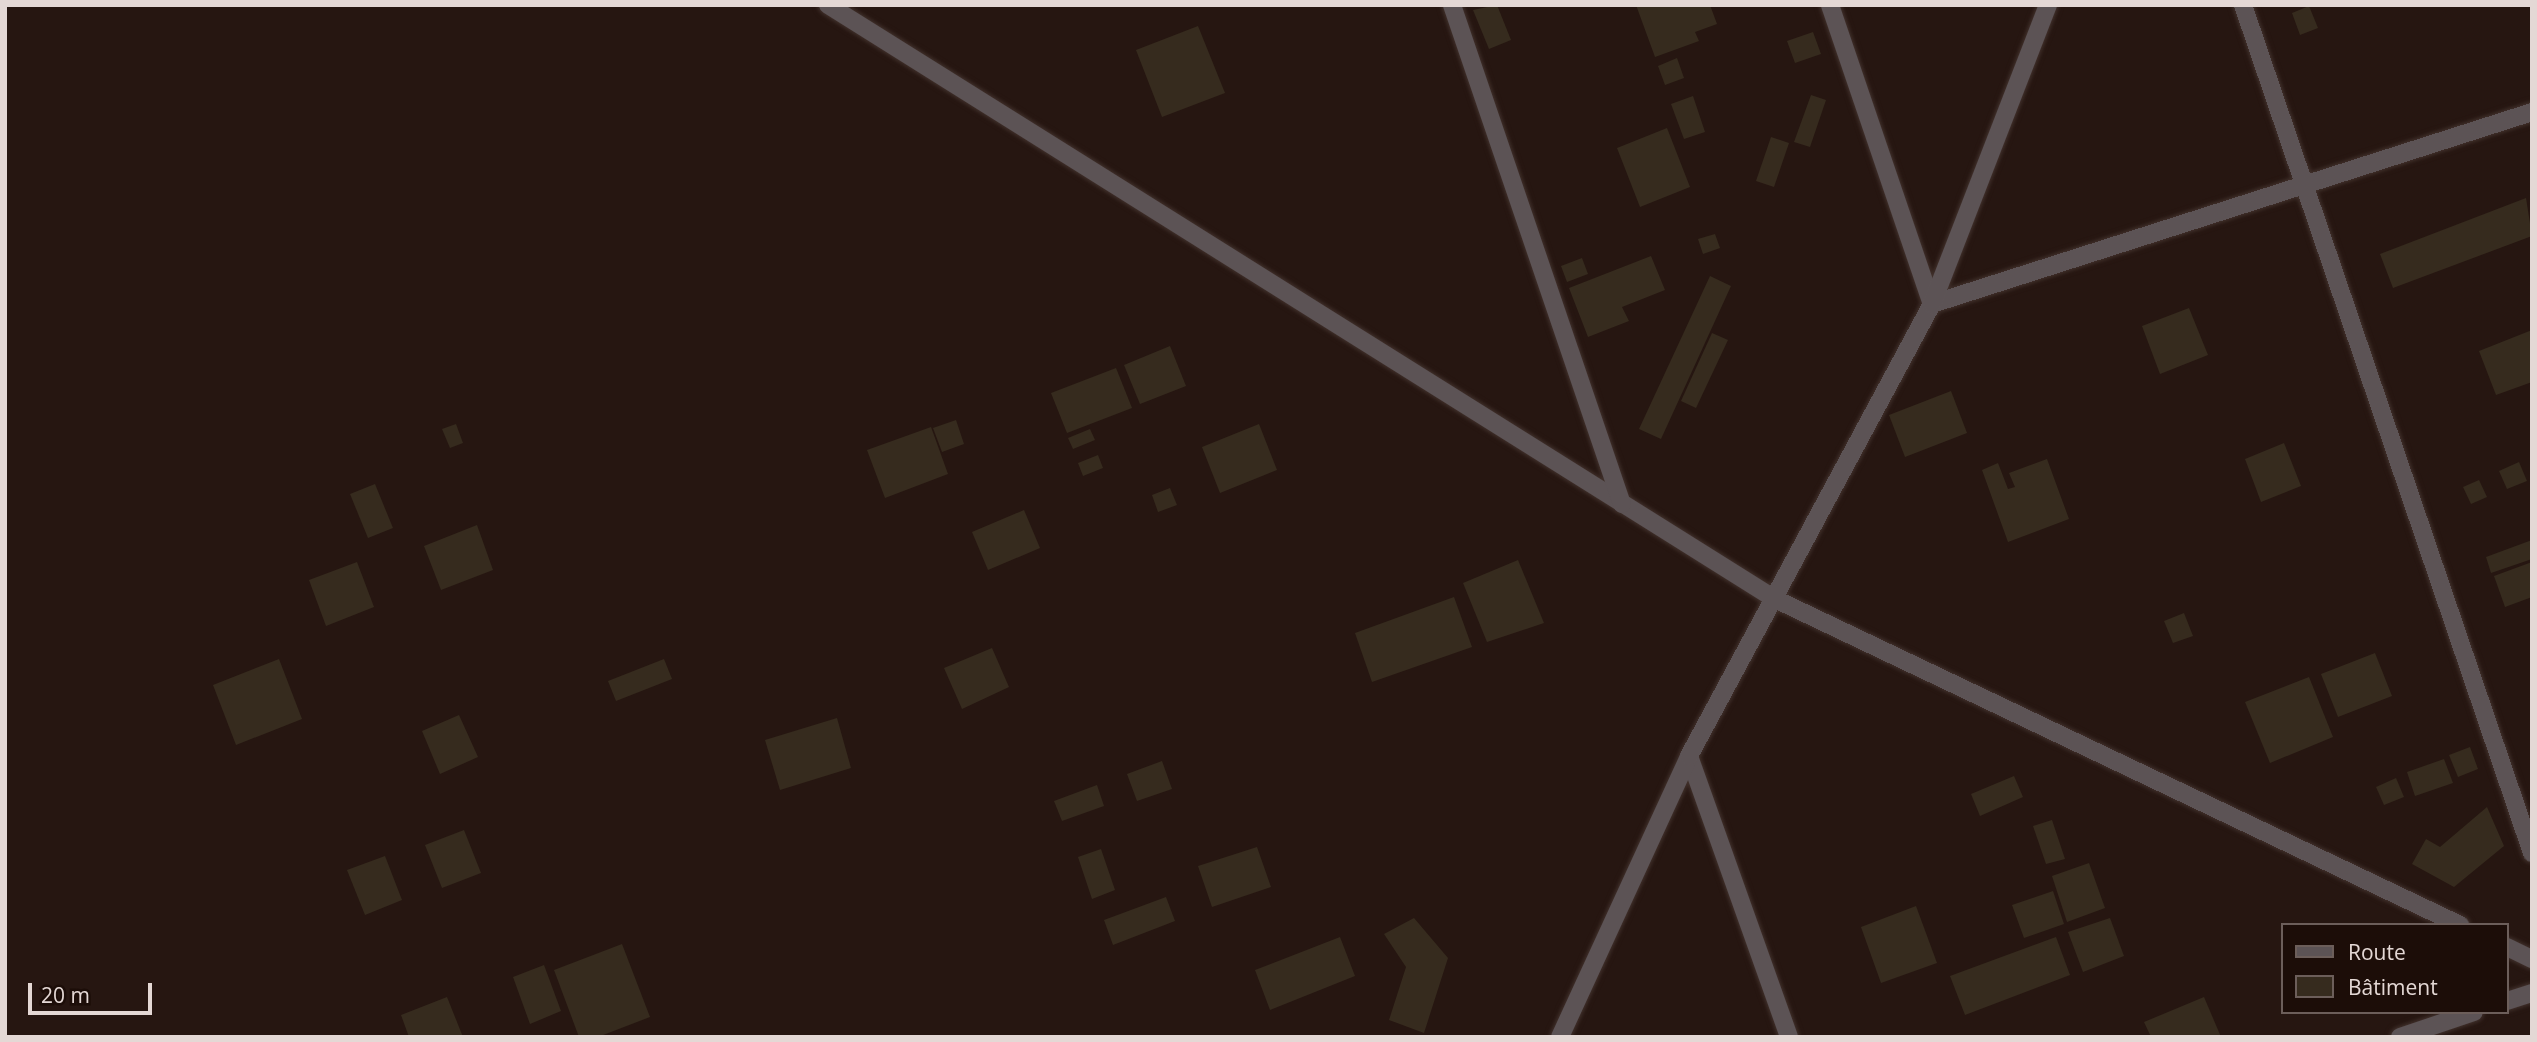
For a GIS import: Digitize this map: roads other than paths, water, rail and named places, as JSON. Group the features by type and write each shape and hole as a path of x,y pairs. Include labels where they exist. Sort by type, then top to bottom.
{"street":[{"path":"828,5 1775,599 2456,923"},
{"path":"1452,5 1622,504"},
{"path":"1830,5 1932,304"},
{"path":"1560,1037 1689,756 1932,304 2048,5"},
{"path":"2243,5 2532,853"},
{"path":"1932,304 2532,112"},
{"path":"1689,756 1789,1037"},
{"path":"2509,948 2532,959"},
{"path":"2509,1000 2532,993"},
{"path":"2400,1037 2468,1014"}]}
